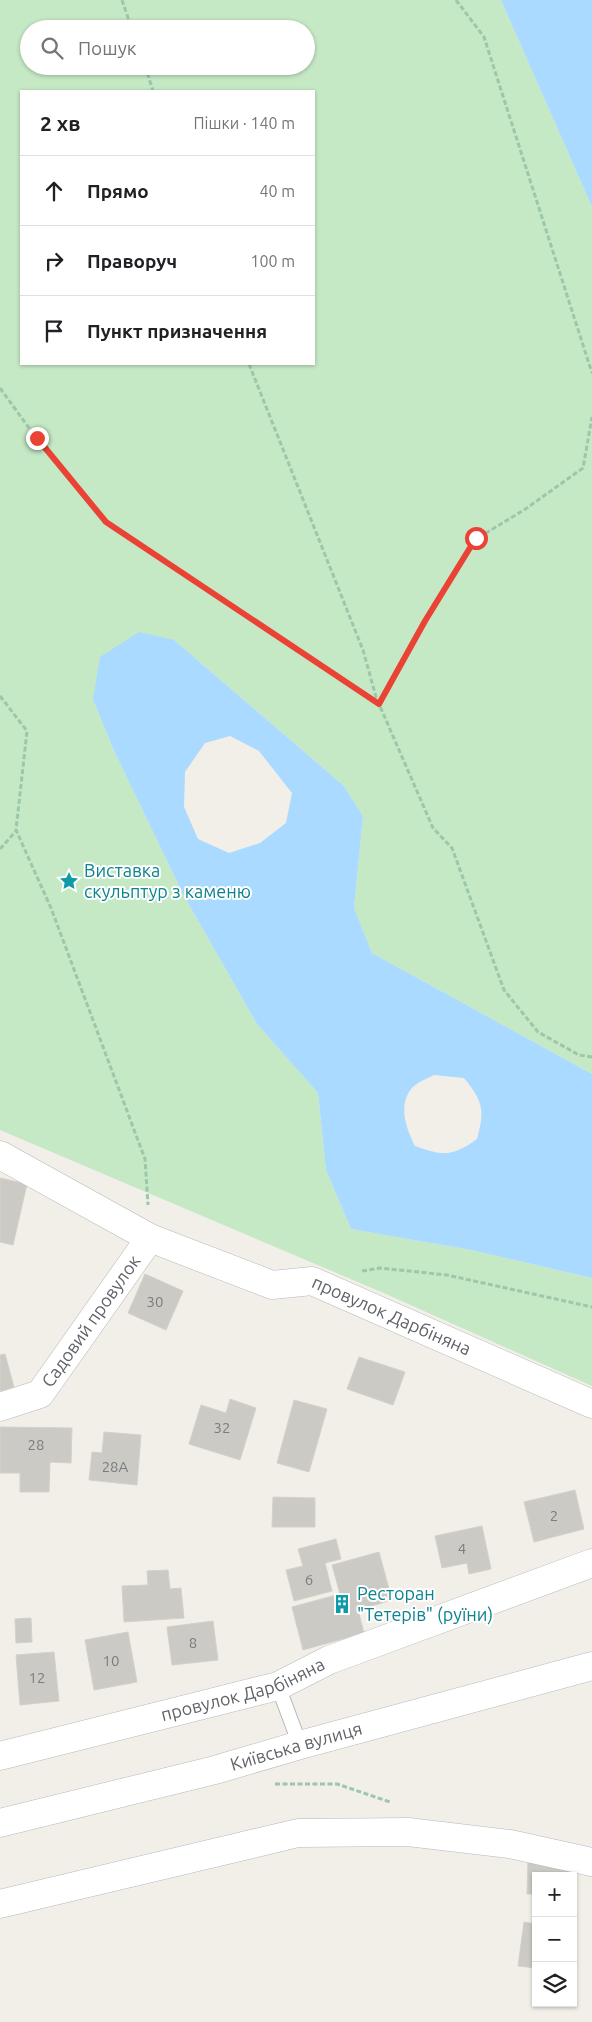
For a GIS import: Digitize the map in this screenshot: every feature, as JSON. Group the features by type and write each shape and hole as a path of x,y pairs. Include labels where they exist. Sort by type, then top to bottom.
{"street":[{"name":"провулок Дарбіняна","path":"0,1155 150,1238 272,1286 312,1281 592,1404"},
{"name":"Садовий провулок","path":"0,1407 40,1394 150,1238"},
{"name":"провулок Дарбіняна","path":"0,1756 278,1686 329,1660 592,1563"},
{"name":"Київська вулиця","path":"0,1823 216,1770 300,1745 592,1666"},
{"path":"0,1904 298,1833 408,1832 519,1846 592,1862"}],"lane":[{"path":"278,1686 300,1745"}],"path":[{"path":"122,0 129,20"},
{"path":"456,0 484,37 592,373"},
{"path":"148,75 153,90"},
{"path":"249,365 363,650 379,704 433,828 452,848 504,990 538,1032 579,1054 592,1057"},
{"path":"0,388 37,438 106,522 379,704"},
{"path":"379,704 425,621 476,538 524,510 583,468 592,417"},
{"path":"0,696 28,731 16,830 51,908 145,1159 150,1238"},
{"path":"0,849 16,830"},
{"path":"360,1272 380,1268 446,1275 592,1307"}],"green space":[{"path":"0,0 501,0 592,207 592,1074 372,953 354,908 363,816 344,786 174,640 93,700 115,753 184,896 257,1024 318,1093 326,1170 351,1229 471,1250 592,1278 592,1386 386,1294 0,1130"}],"water":[{"path":"501,0 592,0 592,207"},
{"path":"139,632 174,640 344,786 363,816 354,908 372,953 592,1074 592,1278 471,1250 351,1229 326,1170 318,1093 257,1024 184,896 115,753 93,700 100,657","holes":["230,736 259,751 292,793 286,823 260,843 229,853 198,839 184,807 185,772 205,743","434,1075 464,1078 475,1093 481,1106 481,1120 477,1139 454,1152 433,1152 415,1146 406,1124 404,1108 408,1094 415,1085"]}],"building":[{"path":"0,1178 27,1184 13,1245 0,1242"},
{"path":"145,1274 183,1291 166,1330 128,1313"},
{"path":"5,1354 14,1387 0,1391 0,1355"},
{"path":"359,1357 405,1372 393,1405 347,1389"},
{"path":"230,1399 256,1408 240,1460 189,1444 201,1405 226,1413"},
{"path":"294,1400 327,1409 309,1472 277,1463"},
{"path":"0,1427 72,1428 71,1463 50,1462 49,1492 20,1492 20,1473 0,1473"},
{"path":"104,1432 141,1435 137,1485 89,1480 92,1452 102,1453"},
{"path":"575,1490 584,1529 534,1542 524,1502"},
{"path":"273,1497 315,1498 315,1527 272,1527"},
{"path":"482,1526 491,1569 469,1574 467,1563 442,1568 435,1536"},
{"path":"336,1539 341,1559 325,1563 332,1591 294,1601 286,1570 303,1566 298,1549"},
{"name":"Ресторан \"Тетерів\" (руїни)","path":"379,1552 392,1600 358,1610 364,1633 303,1650 292,1607 340,1594 332,1565"},
{"path":"168,1570 170,1589 181,1588 184,1618 124,1622 122,1586 148,1585 147,1571"},
{"path":"31,1618 32,1642 16,1643 15,1619"},
{"path":"213,1621 218,1660 172,1665 167,1627"},
{"path":"128,1632 137,1682 94,1690 85,1640"},
{"path":"54,1652 59,1701 20,1705 16,1655"},
{"path":"528,1861 573,1863 573,1872 532,1872 532,1894 527,1894"},
{"path":"524,1922 532,1923 532,1968 518,1966"}],"place":[{"name":"Виставка скульптур з каменю","path":"69,881"},
{"name":"Ресторан \"Тетерів\" (руїни)","path":"342,1604"}],"route":[{"path":"37,438 106,522 379,704 425,621 476,538"}]}
